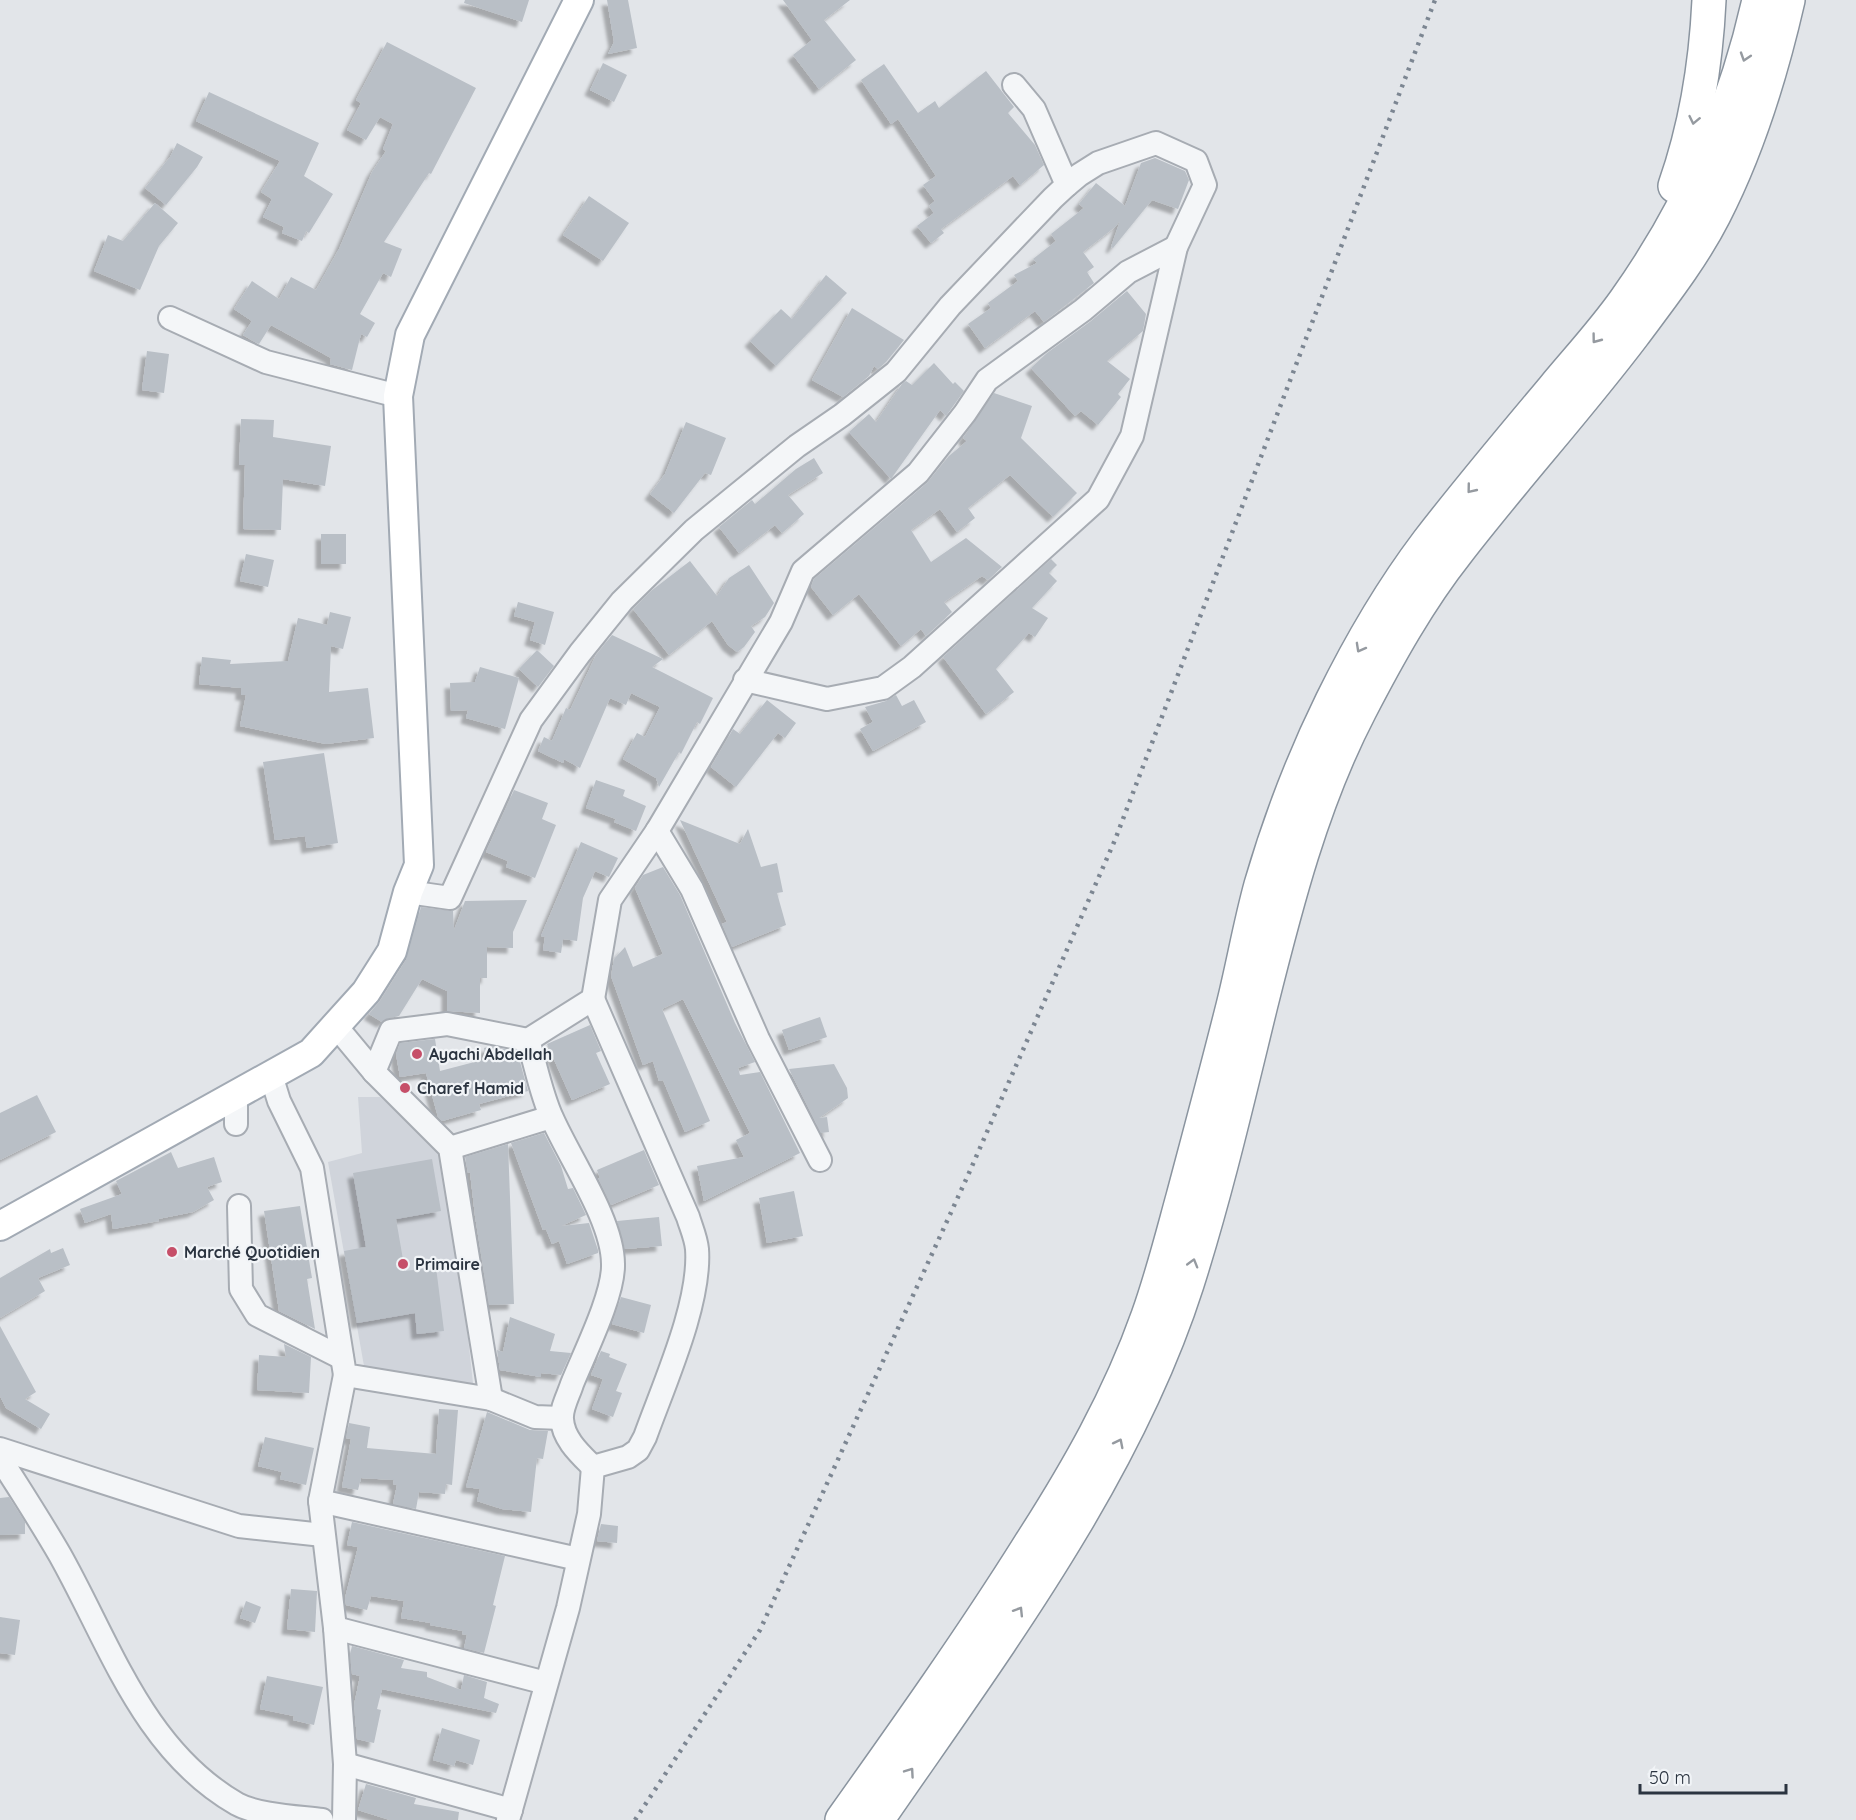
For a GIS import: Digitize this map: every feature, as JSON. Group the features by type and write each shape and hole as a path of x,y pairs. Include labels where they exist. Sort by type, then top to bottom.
{"highway":[{"path":"1625,300 1669,204 1688,144 1704,64 1709,0"},
{"path":"842,1820 977,1629 1057,1502 1098,1430 1133,1355 1161,1278 1234,1001 1263,880 1282,821 1330,705 1391,595 1427,543 1591,346 1625,300 1674,223 1710,151 1731,98 1759,0"},
{"path":"877,1820 997,1645 1080,1515 1120,1441 1152,1374 1186,1285 1232,1123 1292,888 1331,771 1357,715 1402,634 1453,556 1609,367 1683,268 1713,217 1738,163 1776,50 1788,0"}],"main road":[{"path":"0,1226 310,1053 366,992 392,951 408,892 420,866 398,396 410,335 579,0"}],"street":[{"path":"1014,85 1034,109 1067,185"},
{"path":"408,892 450,898 531,720 622,601 694,530 797,446 842,415 896,372 950,306 1053,198 1079,175 1098,164 1156,144 1196,161 1205,185 1176,247 1132,436 1098,499 912,667 883,688 827,699 746,680"},
{"path":"593,1467 628,1457 638,1450 645,1437 686,1322 696,1278 697,1247 688,1217 593,999 610,900 657,831 781,622 803,571 918,473 965,413 987,380 1083,310 1128,273 1176,247"},
{"path":"170,318 266,362 398,396"},
{"path":"657,831 692,889 758,1038 820,1160"},
{"path":"374,1072 391,1031 447,1024 528,1040 593,999"},
{"path":"335,1025 374,1072 450,1148 491,1399"},
{"path":"528,1040 551,1117 606,1227 614,1265 609,1293 561,1418 566,1435 575,1450 593,1467"},
{"path":"271,1075 279,1101 312,1168 344,1367 320,1501 335,1628 345,1764 344,1820"},
{"path":"236,1095 236,1124"},
{"path":"450,1148 551,1117"},
{"path":"239,1206 241,1289 257,1315 344,1367 491,1399 535,1417 561,1418"},
{"path":"6,1460 239,1526 323,1535"},
{"path":"6,1460 60,1556 132,1696 168,1747 203,1781 240,1805 279,1815 322,1820"},
{"path":"345,1764 509,1815 568,1608 589,1514 593,1467"},
{"path":"320,1501 578,1559"},
{"path":"335,1628 546,1683"}],"shaded area":[{"name":"Primaire","path":"358,1097 380,1097 448,1157 475,1401 364,1366 328,1162 362,1153"}],"building":[{"path":"465,0 529,0 522,22 464,3"},
{"path":"607,0 628,0 637,48 608,54 614,42"},
{"path":"783,0 850,0 824,20 856,60 819,89 793,55 812,40"},
{"path":"387,42 476,88 431,174 429,173 384,242 402,249 391,277 383,273 360,314 375,323 367,337 361,334 352,370 330,364 331,358 271,325 259,344 253,341 243,335 252,321 234,309 252,281 279,299 291,277 316,290 339,249 372,172 386,151 383,149 393,124 380,117 366,140 347,130 361,103 356,100"},
{"path":"603,63 627,75 614,102 590,90"},
{"path":"884,64 918,113 935,101 939,108 986,71 1014,107 1008,113 1035,145 1044,165 1020,185 1013,176 941,229 944,233 931,243 917,226 934,213 929,206 935,201 923,185 936,176 898,119 891,124 861,80"},
{"path":"209,92 319,143 304,176 333,194 309,233 306,231 302,241 282,233 284,227 263,217 272,199 261,192 280,161 196,121"},
{"path":"177,143 203,157 166,205 145,188 170,157"},
{"path":"1155,158 1185,171 1189,180 1178,209 1152,200 1113,248 1111,247 1120,221 1083,252 1094,267 1087,272 1094,283 1044,322 1035,311 985,348 968,324 991,308 988,303 1018,281 1014,275 1037,263 1033,259 1056,241 1051,234 1084,208 1079,204 1096,183 1125,206 1141,163"},
{"path":"589,196 629,223 603,261 563,235"},
{"path":"155,203 178,223 159,246 140,290 94,271 108,235 123,241"},
{"path":"826,275 847,293 776,366 750,341 781,309 792,319"},
{"path":"1127,291 1146,314 1143,331 1107,361 1130,379 1118,394 1121,397 1098,425 1081,411 1075,416 1031,368"},
{"path":"852,308 904,340 886,362 878,369 874,366 869,376 843,397 812,380"},
{"path":"147,351 169,354 164,393 142,390"},
{"path":"934,363 953,384 955,382 964,391 946,416 940,410 891,479 849,432 869,414 876,422 902,384 906,381 912,385"},
{"path":"994,393 1032,406 1021,438 1077,493 1053,517 1010,475 968,508 975,518 957,532 940,509 911,530 931,562 966,538 1002,567 988,580 982,576 944,602 952,612 926,636 921,629 901,646 859,594 833,615 811,587 814,579 927,483 949,456 967,441 963,438"},
{"path":"241,419 274,420 273,437 331,446 325,486 283,479 281,530 243,529 245,465 239,465"},
{"path":"686,422 726,438 711,475 705,473 674,513 650,494 665,474"},
{"path":"814,458 823,473 788,495 804,514 782,533 775,525 739,553 719,527 752,500 755,504 796,469"},
{"path":"321,534 346,534 346,564 321,564"},
{"path":"246,554 274,560 268,587 240,581"},
{"path":"1051,559 1057,565 1049,573 1057,581 1032,608 1048,618 1035,637 1029,633 996,669 1014,692 986,714 943,657"},
{"path":"690,561 717,596 729,578 749,565 774,603 765,617 751,626 755,632 744,647 737,652 728,645 712,621 669,655 633,609 651,591"},
{"path":"518,602 554,612 545,645 530,640 535,622 514,616"},
{"path":"330,612 351,617 343,649 331,646 329,692 368,688 374,738 326,744 240,726 246,695 241,695 241,688 199,684 202,657 231,660 230,664 288,661 298,618 327,625"},
{"path":"612,635 663,659 652,667 713,698 700,724 697,722 681,754 679,752 659,787 656,778 623,759 637,733 645,737 660,707 631,693 626,705 610,698 580,768 564,759 563,763 538,751 544,737 552,741 566,708 570,710 596,655"},
{"path":"537,650 554,666 538,687 519,669"},
{"path":"480,667 519,678 505,729 466,718 468,710 451,711 450,683 475,682"},
{"path":"896,695 902,706 914,700 926,722 873,751 860,729 873,722 865,707 886,701"},
{"path":"767,700 796,723 785,738 778,733 736,787 711,767 733,729 740,734"},
{"path":"324,753 338,843 307,848 305,836 275,840 263,762"},
{"path":"596,780 625,790 623,796 646,806 636,831 614,822 616,819 586,808"},
{"path":"514,790 548,803 542,819 556,825 535,878 506,867 508,861 486,852"},
{"path":"680,820 740,844 748,829 761,867 777,863 783,892 777,893 786,925 732,947 722,924 727,922"},
{"path":"581,842 618,858 609,877 595,871 583,898 577,941 563,939 561,953 543,950 545,937 541,936"},
{"path":"663,867 680,895 735,1023 755,1062 738,1068 740,1075 760,1072 800,1153 704,1201 697,1166 744,1157 736,1140 750,1133 683,999 662,1009 710,1121 685,1132 663,1080 659,1081 653,1061 643,1065 611,976 614,959 625,947 633,967 663,954 635,888 643,875"},
{"path":"527,900 513,932 513,948 487,947 487,978 480,978 480,1013 447,1011 447,991 422,979 399,1016 382,1022 369,1014 406,960 421,907 453,911 454,930 465,901"},
{"path":"820,1017 827,1037 789,1050 782,1030"},
{"path":"590,1025 601,1051 596,1053 610,1084 572,1100 547,1044"},
{"path":"435,1039 440,1071 486,1059 484,1048 491,1046 513,1051 513,1057 519,1058 528,1091 479,1104 481,1110 442,1121 438,1117 426,1073 400,1077 396,1054 400,1043"},
{"path":"834,1064 847,1088 848,1098 819,1118 827,1117 829,1132 821,1133 789,1069"},
{"path":"37,1095 56,1132 0,1160 0,1113"},
{"path":"544,1133 561,1166 568,1189 573,1188 586,1215 561,1226 589,1223 598,1250 598,1253 567,1264 559,1241 552,1244 546,1229 543,1230 511,1143"},
{"path":"508,1144 514,1304 489,1305 470,1172 468,1173 465,1157"},
{"path":"644,1150 659,1185 611,1205 598,1178 600,1178 597,1170"},
{"path":"171,1152 178,1168 214,1157 222,1182 207,1187 214,1200 193,1212 158,1219 159,1221 113,1229 111,1214 85,1223 80,1209 122,1194 116,1181"},
{"path":"432,1159 441,1211 396,1219 405,1271 436,1267 444,1331 417,1334 415,1313 357,1323 344,1251 366,1247 353,1173"},
{"path":"794,1191 803,1236 767,1243 759,1198"},
{"path":"300,1206 312,1278 307,1279 315,1329 279,1311 264,1211"},
{"path":"659,1217 662,1246 625,1249 617,1221"},
{"path":"63,1248 70,1265 38,1278 45,1291 0,1318 0,1278 50,1249 51,1253"},
{"path":"621,1297 651,1305 644,1333 612,1324"},
{"path":"510,1317 555,1334 550,1351 571,1353 561,1375 541,1373 541,1377 500,1370 497,1350 503,1352"},
{"path":"0,1326 36,1392 25,1399 50,1414 41,1429 6,1408 0,1396"},
{"path":"284,1344 311,1357 309,1393 257,1390 259,1355 286,1357"},
{"path":"601,1351 627,1364 616,1391 622,1393 613,1417 592,1409 603,1379 591,1375"},
{"path":"439,1409 458,1410 452,1485 446,1484 445,1494 419,1492 416,1509 393,1504 397,1485 393,1484 394,1480 361,1478 358,1490 342,1487 351,1439 346,1438 349,1423 370,1427 367,1448 436,1454"},
{"path":"487,1412 530,1430 548,1431 543,1459 537,1458 531,1512 502,1509 477,1501 480,1489 466,1487"},
{"path":"265,1437 314,1448 306,1485 280,1479 282,1472 258,1466"},
{"path":"9,1497 25,1522 25,1534 0,1535 0,1498"},
{"path":"352,1522 505,1556 484,1653 464,1648 467,1635 462,1634 463,1631 401,1618 404,1601 371,1596 367,1610 346,1605 345,1598 358,1547 347,1545"},
{"path":"601,1524 618,1526 617,1543 597,1541"},
{"path":"291,1589 317,1591 315,1632 287,1629"},
{"path":"246,1601 261,1607 255,1623 240,1618"},
{"path":"0,1617 20,1620 15,1655 0,1653"},
{"path":"352,1646 404,1660 401,1668 427,1672 427,1677 461,1690 464,1675 487,1682 484,1698 499,1704 496,1713 382,1689 377,1709 381,1710 374,1743 357,1739 354,1705 360,1676 352,1674 350,1654"},
{"path":"267,1676 323,1687 314,1725 293,1720 294,1716 260,1709"},
{"path":"442,1728 480,1740 473,1765 456,1760 454,1766 433,1760"},
{"path":"366,1784 416,1798 414,1804 459,1812 458,1820 390,1820 358,1810"}],"railway":[{"path":"635,1820 760,1630 969,1173 1115,840 1435,0"}],"place":[{"name":"Ayachi Abdellah","path":"417,1054"},
{"name":"Charef Hamid","path":"405,1088"},
{"name":"Marché Quotidien","path":"172,1252"},
{"name":"Primaire","path":"403,1264"}]}
